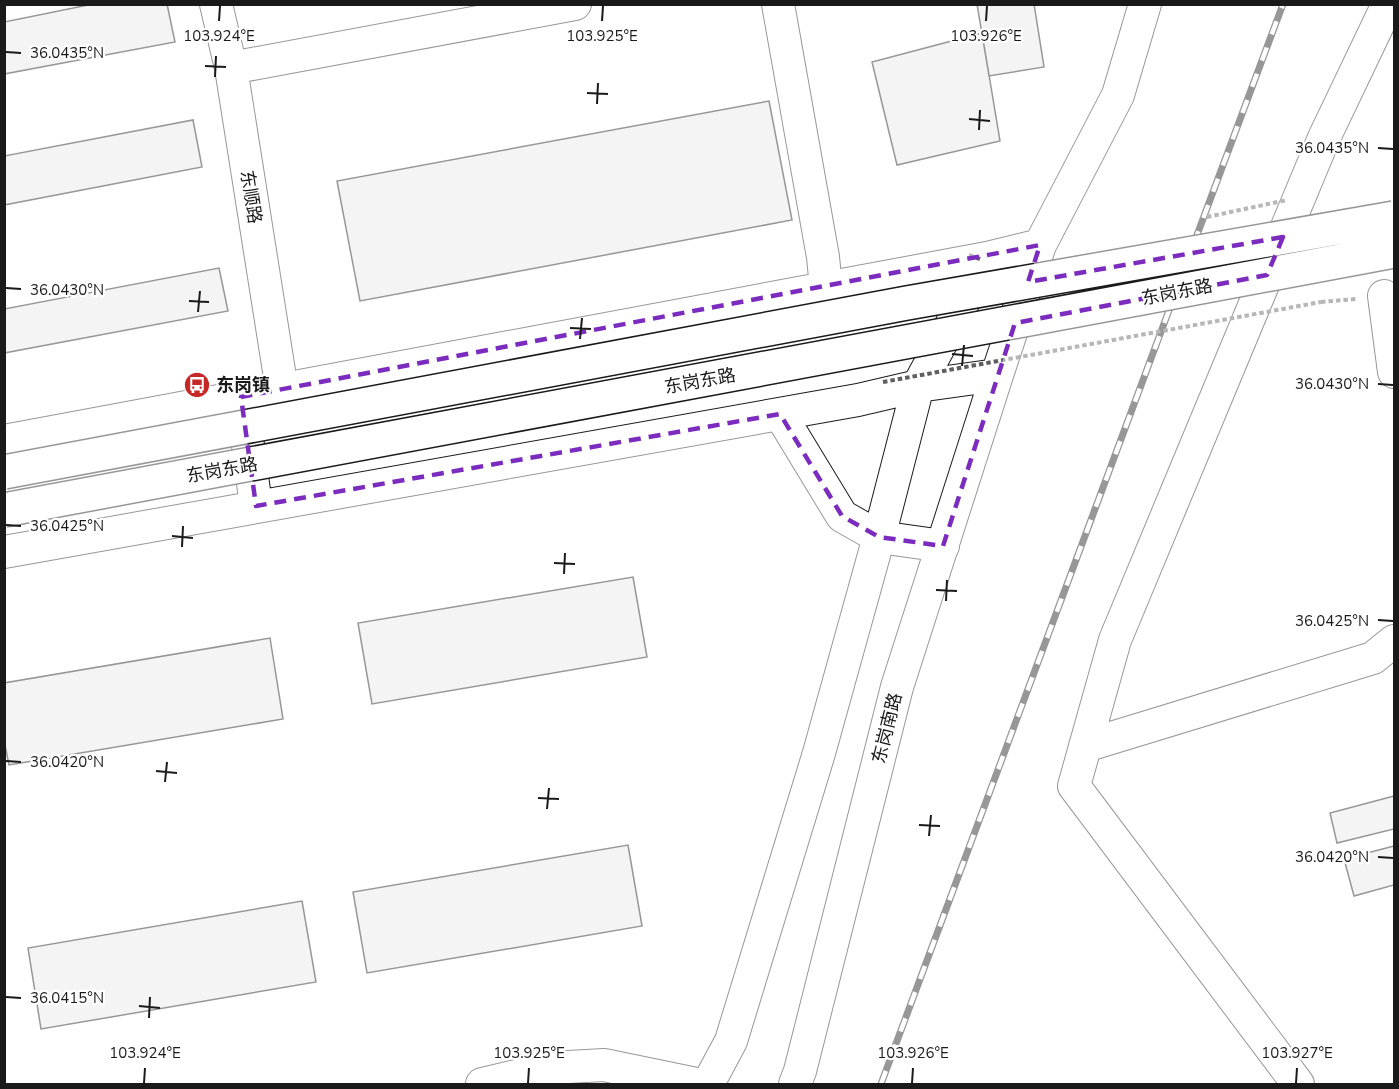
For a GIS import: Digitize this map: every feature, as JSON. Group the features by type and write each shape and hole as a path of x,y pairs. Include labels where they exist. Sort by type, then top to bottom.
{"main road":[{"name":"东岗东路","path":"4,472 907,303 1395,218"},
{"name":"东岗东路","path":"4,510 1395,251"}],"street":[{"name":"东顺路","path":"216,4 231,68 282,390"},
{"path":"231,68 575,4"},
{"path":"778,4 823,257 826,288"},
{"name":"东岗南路","path":"795,1084 897,687 997,375 1040,245 1118,95 1145,4"},
{"path":"1298,1084 1074,786 1115,640 1324,138 1388,4"},
{"path":"4,441 987,258 1040,245"},
{"path":"708,1084 731,1041 819,753 918,386 987,258"},
{"path":"1384,296 1395,372"},
{"path":"4,552 858,400 918,386 997,375"},
{"path":"241,397 256,506"},
{"path":"780,414 842,516 879,537 943,546"},
{"path":"1085,746 1373,658 1395,641"},
{"path":"486,1084 550,1068 604,1065 696,1084"}],"path":[{"path":"884,382 1321,302"}],"highlighted area":[{"path":"1283,237 1267,275 1015,323 943,546 879,537 842,516 780,414 256,506 241,397 1040,245 1028,282"}],"building":[{"path":"93,4 167,4 175,42 4,74 4,22"},
{"path":"977,4 1034,4 1044,67 989,76"},
{"path":"982,33 1000,141 897,165 872,62"},
{"path":"769,101 792,220 360,301 337,181"},
{"path":"193,120 202,167 4,205 4,156"},
{"path":"219,268 228,311 4,353 4,309"},
{"path":"633,577 647,657 372,704 358,623"},
{"path":"270,638 283,719 9,765 4,740 4,683"},
{"path":"1394,796 1394,829 1337,843 1330,813"},
{"path":"628,845 642,926 367,973 353,892"},
{"path":"1394,846 1394,885 1354,896 1344,859"},
{"path":"302,901 316,982 41,1029 28,948"}],"railway":[{"path":"881,1084 1283,4"}],"place":[{"name":"东岗镇","path":"197,385"}]}
